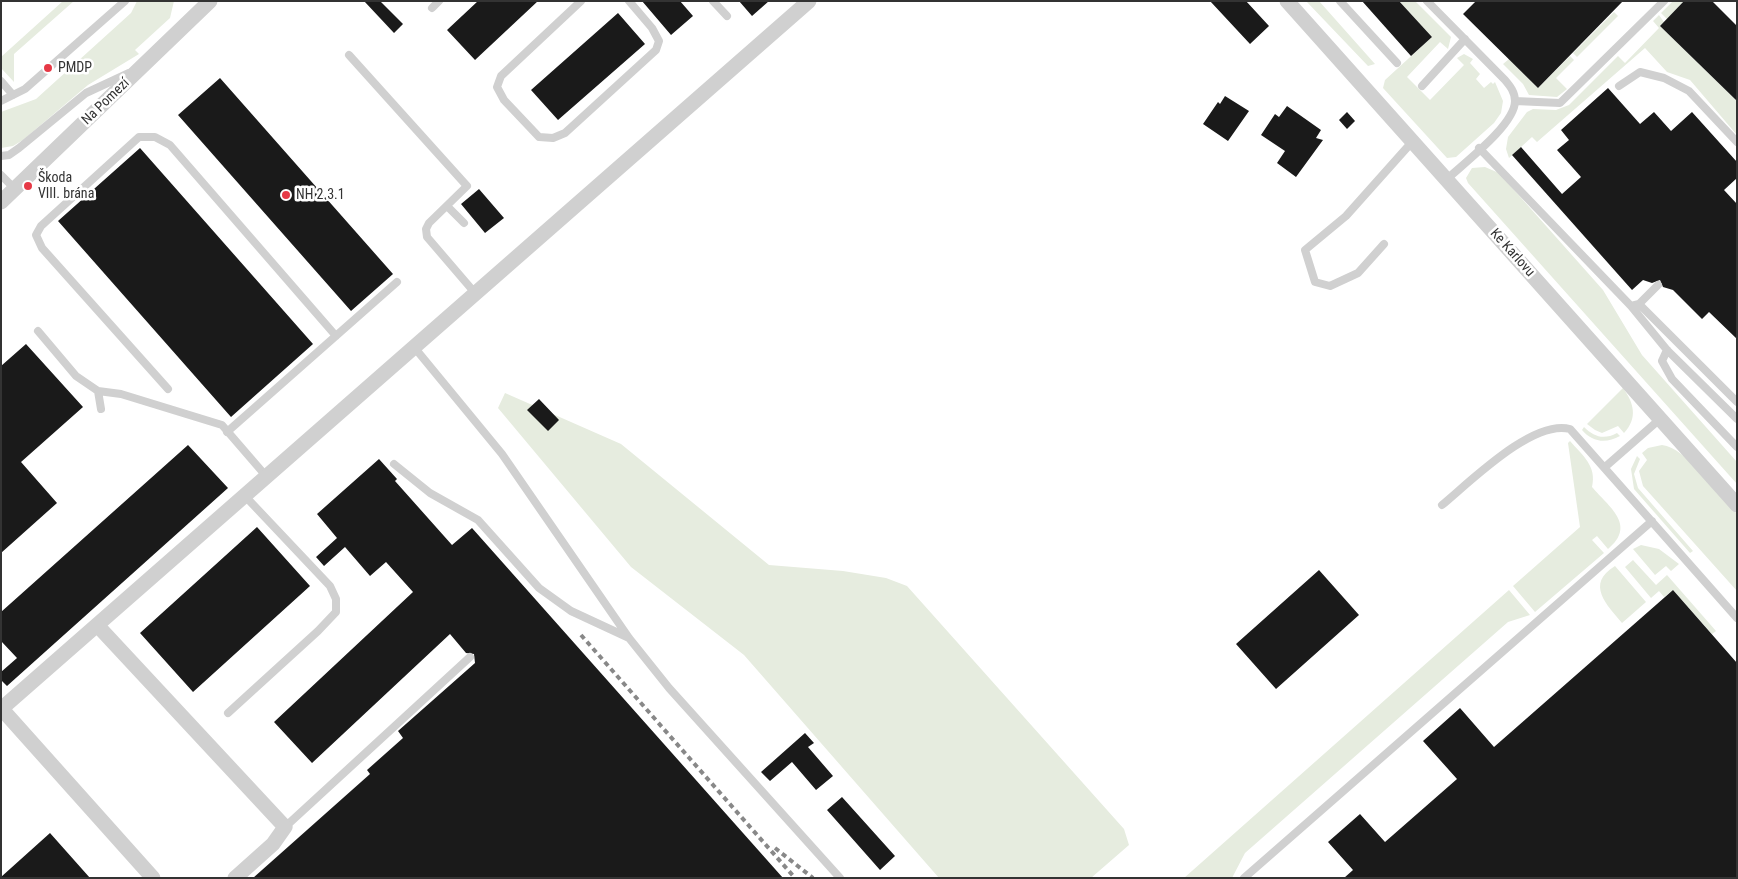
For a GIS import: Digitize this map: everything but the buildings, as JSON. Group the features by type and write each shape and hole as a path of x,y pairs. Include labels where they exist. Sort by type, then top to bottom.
{"street":[{"name":"Na Pomezí","path":"1,202 210,1"},
{"path":"153,878 1,708 809,1"},
{"name":"Ke Karlovu","path":"1287,1 1737,505"},
{"path":"97,625 285,826 273,844 235,878"}],"lane":[{"path":"1,101 25,89 125,1"},
{"path":"432,8 440,1"},
{"path":"581,1 500,76 497,87 504,100 539,137 553,138 565,133 656,50 659,42 652,28 629,1"},
{"path":"713,1 727,16"},
{"path":"1340,1 1397,63"},
{"path":"1428,1 1505,80 1513,91 1515,101 1506,124 1446,180"},
{"path":"1515,101 1560,103 1664,1"},
{"path":"1422,86 1465,39"},
{"path":"349,55 467,186 429,223 426,229 427,237 476,293"},
{"path":"1,156 19,148 86,93 144,66"},
{"path":"1619,86 1640,72 1664,78 1689,91 1737,142"},
{"path":"1,81 14,95"},
{"path":"168,389 42,248 36,235 41,226 139,137 155,137 170,146 336,336"},
{"path":"1384,244 1358,273 1330,286 1315,282 1305,250 1346,216 1412,142"},
{"path":"1480,148 1635,305 1737,402"},
{"path":"1,175 14,189"},
{"path":"448,206 464,224"},
{"path":"227,432 397,282"},
{"path":"1635,305 1658,285"},
{"path":"1635,305 1667,350 1737,419"},
{"path":"38,331 76,376 98,391 121,394 222,425 266,476"},
{"path":"414,347 502,454 629,638 669,688 840,878"},
{"path":"1667,350 1662,360 1672,379 1737,447"},
{"path":"98,391 101,409"},
{"path":"1605,467 1660,419"},
{"path":"1442,505 1524,439 1540,431 1562,427 1575,432 1737,618"},
{"path":"394,464 430,493 478,520 545,592 571,612 629,638"},
{"path":"228,713 318,631 336,612 336,599 330,586 244,495"},
{"path":"1244,878 1652,521"},
{"path":"285,826 470,657"}],"shaded area":[{"path":"63,1 74,1 14,54 14,82 1,68 1,57"},
{"path":"137,1 174,1 170,18 135,50 139,54 88,85 23,140 13,146 1,148 1,112 36,99 131,13"},
{"path":"1306,1 1319,1 1375,64 1368,66"},
{"path":"1399,1 1415,1 1451,37 1448,49 1440,42 1407,77 1430,100 1464,65 1457,58 1464,54 1473,59 1470,63 1480,74 1476,79 1484,88 1491,82 1493,84 1495,82 1503,101 1501,113 1494,123 1456,157 1447,158 1383,88 1385,80 1432,37"},
{"path":"1673,1 1684,1 1667,19 1661,13"},
{"path":"1614,12 1618,16 1577,57 1573,53"},
{"path":"1659,15 1664,22 1660,26 1737,101 1737,135 1690,80 1667,72 1645,48 1537,142 1532,137 1509,158 1506,149 1508,137 1527,112 1533,109 1556,110 1569,105 1618,56 1625,63 1659,28 1653,21"},
{"path":"1570,56 1574,60 1556,78 1567,89 1557,97 1529,95 1523,84 1503,64 1509,59 1538,88"},
{"path":"1485,167 1499,173 1603,290 1642,355 1737,462 1737,484 1468,183 1466,178 1472,168"},
{"path":"1623,388 1630,399 1633,410 1631,422 1624,433 1618,426 1602,433 1587,424"},
{"path":"505,393 621,444 769,565 843,571 886,578 907,586 1124,829 1129,845 1091,878 939,878 744,655 631,567 498,408"},
{"path":"1584,427 1592,433 1603,437 1617,433 1620,436 1604,441 1595,439 1582,430"},
{"path":"1570,441 1591,467 1592,487 1617,516 1620,532 1608,549 1597,536 1592,540 1604,553 1535,612 1513,586 1580,527 1568,443"},
{"path":"1662,445 1682,454 1692,463 1737,514 1737,591 1643,486 1639,471 1647,460 1642,453 1648,448"},
{"path":"1637,456 1640,459 1634,474 1638,488 1693,551 1690,553 1634,489 1631,469"},
{"path":"1641,545 1659,549 1679,564 1671,571 1666,566 1655,575 1633,549"},
{"path":"1633,560 1656,585 1667,575 1716,631 1712,634 1673,590 1664,597 1659,591 1651,598 1625,567"},
{"path":"1615,566 1646,602 1622,623 1605,602 1600,587 1601,580 1606,573"},
{"path":"1509,590 1530,615 1508,622 1245,853 1232,878 1184,878"}],"railway":[{"path":"581,635 795,878"},
{"path":"775,848 813,878"}],"place":[{"name":"PMDP","path":"48,68"},
{"name":"Škoda VIII. brána","path":"28,186"},
{"name":"NH 2.3.1","path":"286,195"}]}
